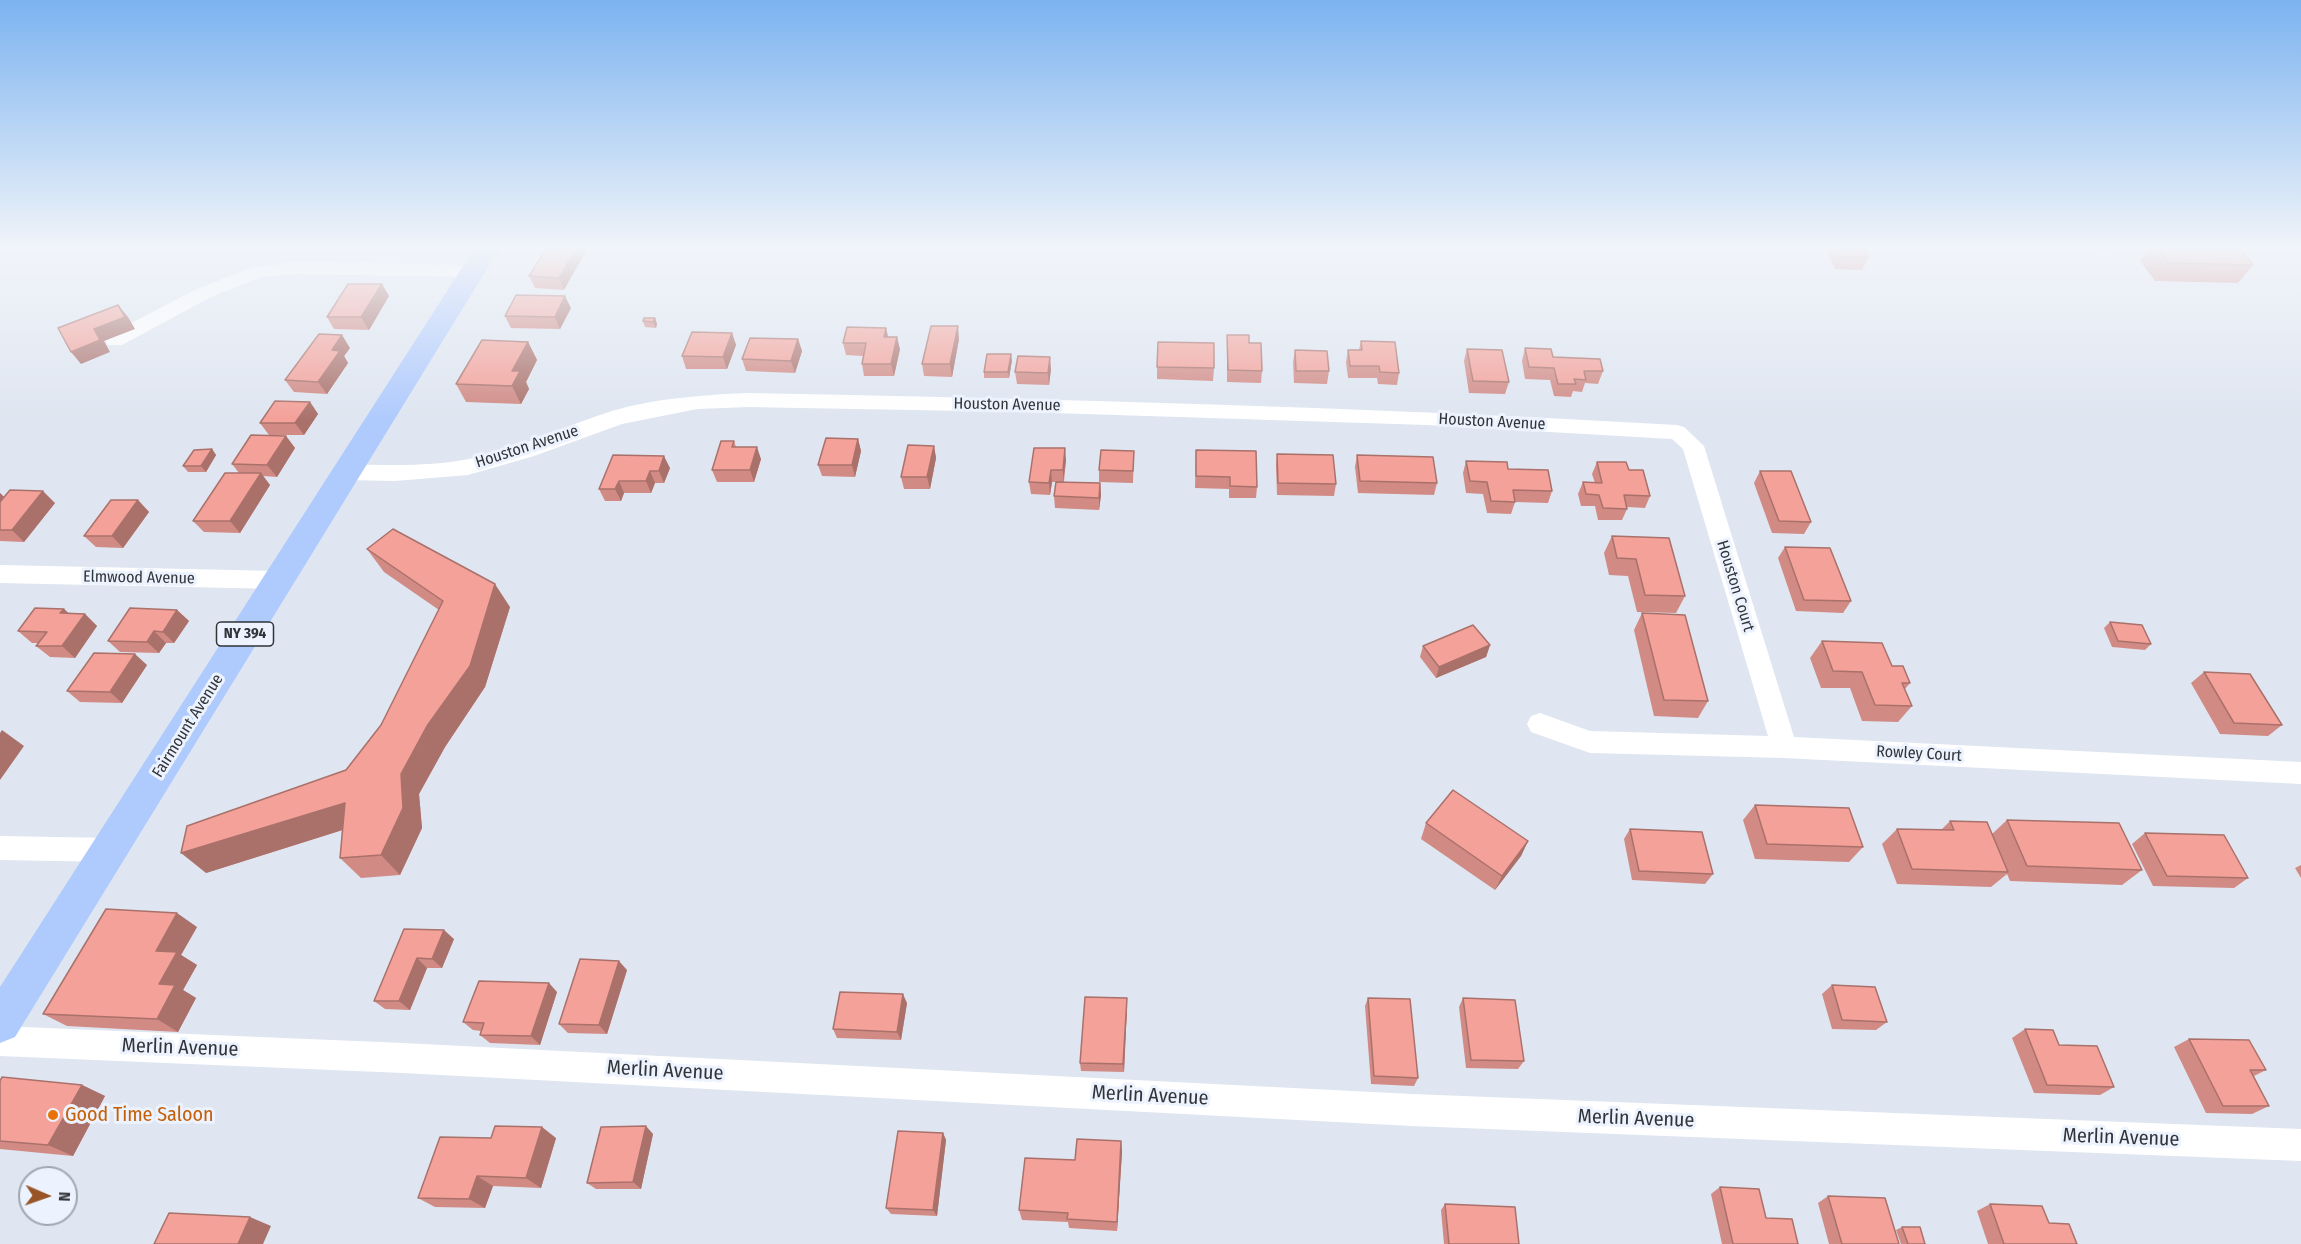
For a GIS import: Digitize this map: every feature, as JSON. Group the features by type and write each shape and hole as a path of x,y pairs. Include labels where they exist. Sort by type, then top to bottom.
{"main road":[{"name":"Fairmount Avenue","path":"0,1023 112,850 345,472 452,304"}],"street":[{"path":"115,340 183,304"},
{"name":"Houston Avenue","path":"345,472 396,473 468,467 526,452 618,417 697,402 738,400 1023,405 1427,418 1677,432"},
{"name":"Houston Court","path":"1677,432 1693,446 1784,747"},
{"name":"Elmwood Avenue","path":"0,574 279,580"},
{"name":"Rowley Court","path":"1540,724 1590,742 1784,747 2301,772"},
{"path":"0,848 112,850"},
{"name":"Merlin Avenue","path":"0,1041 403,1058 1421,1110 2301,1145"}],"building":[{"path":"335,304 369,304 361,317 327,317"},
{"path":"511,304 561,304 555,317 505,316"},
{"path":"118,305 125,317 94,329 100,340 71,352 58,328"},
{"path":"644,318 655,318 653,322 643,321"},
{"path":"931,326 958,326 950,364 922,364"},
{"path":"847,327 886,328 884,337 897,337 891,364 862,364 866,343 843,343"},
{"path":"692,332 732,333 723,357 682,356"},
{"path":"319,334 342,335 332,350 340,351 318,382 285,380"},
{"path":"1227,335 1249,335 1249,343 1261,343 1262,371 1228,370"},
{"path":"750,338 798,339 791,361 742,359"},
{"path":"482,340 528,342 512,371 520,371 512,386 456,384"},
{"path":"1361,341 1395,342 1399,373 1380,372 1379,366 1350,366 1348,350 1362,350"},
{"path":"1158,342 1214,343 1214,368 1157,367"},
{"path":"1525,348 1551,349 1553,357 1600,359 1603,371 1584,371 1586,380 1574,379 1576,384 1558,384 1554,368 1529,367"},
{"path":"1467,349 1502,350 1509,382 1473,381"},
{"path":"1295,350 1327,351 1329,371 1296,371"},
{"path":"987,354 1011,354 1008,372 984,372"},
{"path":"1018,356 1050,357 1048,373 1015,372"},
{"path":"275,401 310,402 295,423 260,423"},
{"path":"251,435 286,436 267,465 232,464"},
{"path":"826,438 858,439 852,465 818,465"},
{"path":"721,441 734,441 732,447 757,447 750,470 712,470"},
{"path":"908,445 934,446 927,477 901,477"},
{"path":"1034,448 1065,448 1063,470 1051,470 1049,483 1029,482"},
{"path":"212,449 201,466 183,466 194,450"},
{"path":"1101,450 1134,451 1133,471 1099,470"},
{"path":"1196,450 1256,451 1257,487 1230,486 1230,477 1196,476"},
{"path":"1277,454 1333,455 1336,484 1278,483"},
{"path":"613,455 664,456 659,471 650,471 646,481 619,481 615,489 599,489"},
{"path":"1357,455 1433,457 1437,483 1360,481"},
{"path":"1466,461 1507,462 1508,469 1548,470 1552,491 1513,490 1515,502 1491,501 1487,482 1470,481"},
{"path":"1597,462 1626,462 1629,470 1643,470 1650,496 1624,495 1627,509 1603,508 1599,495 1586,494 1583,482 1602,483"},
{"path":"1760,471 1791,471 1811,522 1779,521"},
{"path":"225,473 261,473 230,521 193,521"},
{"path":"1056,482 1100,483 1099,498 1054,496"},
{"path":"10,490 43,491 12,530 0,530 0,502"},
{"path":"111,500 138,500 112,536 84,536"},
{"path":"393,529 495,584 470,666 427,726 401,774 403,808 381,855 340,858 345,803 181,853 187,826 346,770 381,725 443,601 367,549"},
{"path":"1612,536 1669,538 1685,596 1645,595 1636,559 1617,558"},
{"path":"1785,547 1830,548 1851,601 1804,600"},
{"path":"35,608 64,609 60,613 85,614 62,646 36,646 47,632 18,631"},
{"path":"130,608 177,610 163,632 154,631 147,642 108,641"},
{"path":"1642,613 1685,615 1708,701 1664,700"},
{"path":"2110,622 2142,625 2151,644 2118,641"},
{"path":"1473,625 1490,645 1439,667 1423,646"},
{"path":"1822,641 1882,643 1892,666 1903,666 1910,683 1902,683 1912,706 1875,705 1862,672 1833,671"},
{"path":"94,653 135,654 110,692 67,691"},
{"path":"2204,672 2250,674 2282,725 2234,723"},
{"path":"1453,790 1528,841 1502,876 1426,823"},
{"path":"1755,805 1849,808 1863,847 1767,844"},
{"path":"2007,820 2119,823 2142,870 2027,866"},
{"path":"1950,821 1987,822 2008,872 1912,869 1897,829 1954,830"},
{"path":"1630,829 1702,832 1713,874 1639,871"},
{"path":"2145,833 2224,835 2248,878 2167,876"},
{"path":"106,909 177,913 156,951 177,952 159,984 175,985 157,1019 43,1014"},
{"path":"404,929 444,930 432,959 417,958 399,1001 374,1001"},
{"path":"580,959 619,961 599,1025 559,1024"},
{"path":"479,981 549,983 531,1036 480,1035 484,1023 463,1022"},
{"path":"1832,985 1875,987 1887,1022 1842,1020"},
{"path":"840,992 903,994 897,1032 833,1029"},
{"path":"1085,997 1127,998 1123,1064 1080,1063"},
{"path":"1368,998 1410,999 1418,1078 1374,1076"},
{"path":"1463,998 1515,1000 1524,1061 1471,1060"},
{"path":"2025,1029 2053,1030 2059,1045 2097,1046 2114,1087 2047,1085"},
{"path":"2189,1039 2249,1040 2266,1070 2250,1070 2269,1106 2223,1106"},
{"path":"2,1077 82,1085 48,1145 0,1141 0,1081"},
{"path":"495,1126 542,1127 526,1178 477,1176 469,1199 418,1198 440,1137 491,1138"},
{"path":"646,1126 633,1182 587,1183 601,1127"},
{"path":"898,1131 943,1133 933,1210 886,1208"},
{"path":"1077,1139 1121,1141 1117,1222 1067,1219 1068,1213 1019,1210 1025,1158 1075,1160"},
{"path":"1720,1187 1759,1189 1766,1218 1792,1219 1798,1244 1733,1244"},
{"path":"1828,1196 1885,1198 1899,1244 1842,1244"},
{"path":"1445,1204 1515,1207 1519,1244 1449,1244"},
{"path":"1990,1204 2042,1206 2049,1223 2069,1224 2077,1244 2004,1244"},
{"path":"169,1213 250,1217 238,1244 154,1244"},
{"path":"1902,1227 1920,1227 1925,1244 1908,1244"}],"place":[{"name":"Good Time Saloon","path":"53,1115"}]}
